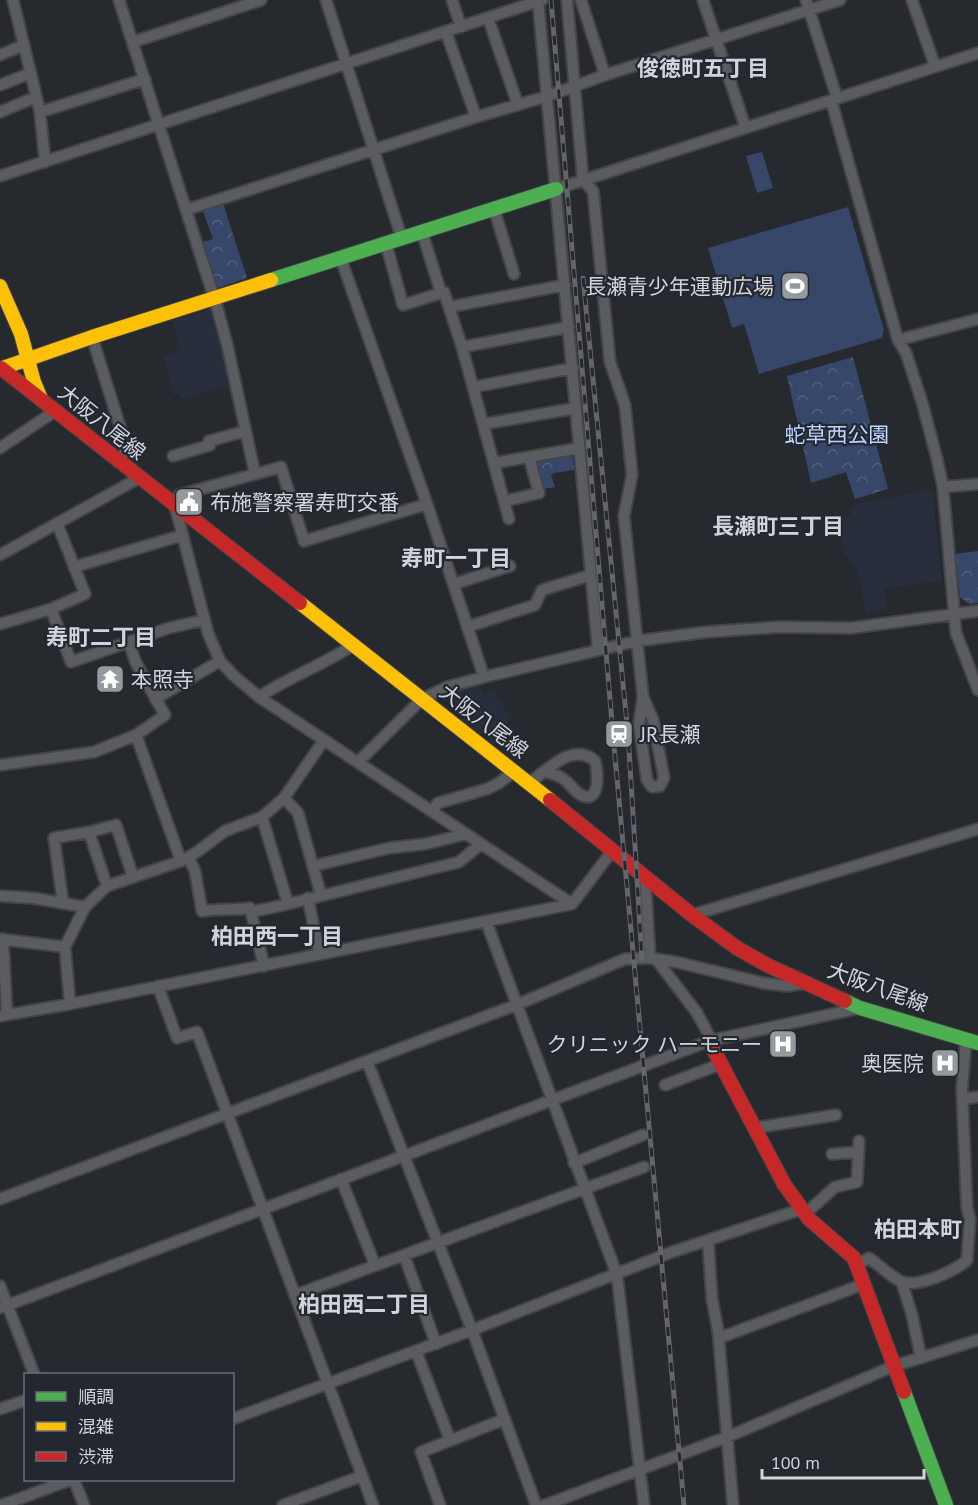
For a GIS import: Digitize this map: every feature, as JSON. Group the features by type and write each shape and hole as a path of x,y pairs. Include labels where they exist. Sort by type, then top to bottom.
{"street":[{"path":"13,0 40,112 45,162"},
{"path":"119,0 214,298 227,344 255,474"},
{"path":"133,42 228,5 261,0"},
{"path":"326,0 402,239"},
{"path":"452,0 461,27"},
{"path":"567,0 583,180 593,191 610,363 625,405 632,475 624,516 644,697 652,720 664,778 660,786 652,787 647,780 639,724 644,697"},
{"path":"581,0 605,75"},
{"path":"703,0 745,126"},
{"path":"186,210 548,96 716,39 807,5 840,0"},
{"path":"912,0 935,66"},
{"path":"0,176 540,1 598,650"},
{"path":"807,5 898,339 906,353 922,402 942,487 956,633 978,690"},
{"path":"488,18 518,105"},
{"path":"446,32 476,117"},
{"path":"0,55 24,45"},
{"path":"0,368 745,126 935,66 977,56"},
{"path":"0,85 31,73"},
{"path":"40,112 145,79"},
{"path":"0,112 36,97"},
{"path":"494,209 513,274"},
{"path":"422,232 441,293"},
{"path":"386,244 403,305 444,292 474,387 509,519"},
{"path":"341,259 427,504 484,676"},
{"path":"449,307 565,285"},
{"path":"0,286 6,314 21,334 41,400"},
{"path":"898,339 978,319"},
{"path":"462,347 569,327"},
{"path":"92,337 127,449 118,462"},
{"name":"大阪八尾線","path":"0,368 529,783 692,915 737,948 860,1008 972,1041"},
{"path":"474,387 573,368"},
{"path":"484,424 576,408"},
{"path":"0,448 55,411"},
{"path":"173,456 210,445 209,441 246,431"},
{"path":"494,464 580,448"},
{"path":"505,501 539,493 530,457"},
{"path":"427,504 304,541 281,467 179,495 175,506 207,633 220,661 234,676 259,697 572,904"},
{"path":"0,555 139,478"},
{"path":"942,487 978,484"},
{"path":"0,624 51,609 85,594 57,523"},
{"path":"74,567 183,535"},
{"path":"454,584 510,566"},
{"path":"467,627 535,605 542,590 591,575"},
{"path":"51,609 71,662 169,628 204,620"},
{"path":"358,762 422,699 447,687 484,676 637,641 706,632 779,627 850,628 978,611"},
{"path":"0,765 94,752 136,735 165,715 136,663 129,643"},
{"path":"259,697 353,645"},
{"path":"155,699 220,661"},
{"path":"136,735 185,859 195,870 202,911 250,908 264,966"},
{"path":"70,1004 65,947 85,907 107,886 185,859 225,831 262,817 284,798 324,740"},
{"path":"529,783 562,758 583,754 595,761 597,786 594,793 589,796 582,795 561,777 546,772"},
{"path":"432,811 438,803 487,789 513,772"},
{"path":"284,798 298,813 321,895"},
{"path":"262,817 288,904"},
{"path":"63,903 54,838 116,825 133,877"},
{"path":"692,915 978,829"},
{"path":"90,832 107,886"},
{"path":"313,866 388,848 424,844 466,834"},
{"path":"251,912 459,862 481,844"},
{"path":"65,947 1,939 3,1016 572,904 613,850"},
{"path":"645,876 653,958 697,1013 784,1184 803,1211 854,1258 946,1505"},
{"path":"0,896 33,898 85,907"},
{"path":"308,898 319,953"},
{"path":"486,921 617,1275 644,1505"},
{"path":"1,1196 516,1005 625,959 653,958 763,983 788,986 806,983"},
{"path":"763,983 767,964"},
{"path":"158,986 177,1038 197,1032 373,1505"},
{"path":"4,1306 710,1041 860,1008"},
{"path":"902,1283 920,1282 973,1261 967,1208 963,1099 972,1041"},
{"path":"367,1061 472,1330 536,1505"},
{"path":"665,1085 721,1064"},
{"path":"963,1099 978,1097"},
{"path":"754,1128 836,1115"},
{"path":"574,1163 643,1135"},
{"path":"234,1418 708,1240 803,1211 835,1187 857,1182 859,1141"},
{"path":"832,1154 858,1152"},
{"path":"295,1294 644,1167"},
{"path":"341,1179 375,1265"},
{"path":"708,1240 733,1505"},
{"path":"404,1256 436,1344"},
{"path":"857,1264 869,1258 902,1283 921,1358"},
{"path":"719,1338 864,1284"},
{"path":"0,1286 4,1306 34,1373"},
{"path":"545,1505 727,1437 894,1366 978,1340"},
{"path":"416,1351 450,1440"},
{"path":"0,1409 24,1401"},
{"path":"440,1505 421,1452 505,1419"},
{"path":"282,1505 362,1476"},
{"path":"2,1505 67,1481"},
{"path":"73,1481 84,1505"}],"shaded area":[{"path":"211,309 231,386 181,399 179,394 174,396 164,356 180,351 172,320"},
{"path":"932,489 942,581 885,588 887,609 866,613 857,566 853,566 844,552 839,530 856,504"},
{"path":"477,682 484,695 494,689 511,719 493,743 461,720 463,717 447,694"}],"green space":[{"path":"762,152 773,188 757,193 746,156"},
{"path":"223,203 247,278 215,289 200,243 213,239 202,209"},
{"name":"長瀬青少年運動広場","path":"848,207 884,330 882,338 759,374 744,324 732,328 708,248"},
{"name":"蛇草西公園","path":"853,357 888,489 855,499 846,472 811,483 787,376"},
{"path":"572,453 574,470 554,473 551,475 555,487 543,489 537,461 540,458"},
{"path":"978,551 978,603 969,604 960,597 955,554"}],"railway":[{"path":"551,0 613,735 684,1505"},
{"path":"583,278 628,734 642,959"}],"traffic: fast":[{"path":"271,280 556,189"},
{"path":"845,1001 860,1008 978,1043"},
{"path":"904,1392 946,1505"}],"traffic: slow":[{"path":"0,369 271,280"},
{"path":"0,286 21,334 41,399"},
{"path":"300,603 550,800"}],"traffic: jam":[{"path":"1,368 300,603"},
{"path":"550,800 692,915 737,948 767,965 845,1001"},
{"path":"709,1041 784,1184 809,1219 854,1258 904,1392"}],"place":[{"name":"長瀬青少年運動広場","path":"795,286"},
{"name":"布施警察署寿町交番","path":"189,502"},
{"name":"本照寺","path":"110,679"},
{"name":"JR長瀬","path":"619,734"},
{"name":"クリニック ハーモニー","path":"783,1044"},
{"name":"奥医院","path":"945,1063"}],"district":[{"name":"俊徳町五丁目","path":"703,68"},
{"name":"長瀬町三丁目","path":"778,526"},
{"name":"寿町一丁目","path":"456,558"},
{"name":"寿町二丁目","path":"101,637"},
{"name":"柏田西一丁目","path":"277,936"},
{"name":"柏田本町","path":"918,1229"},
{"name":"柏田西二丁目","path":"364,1304"}]}
